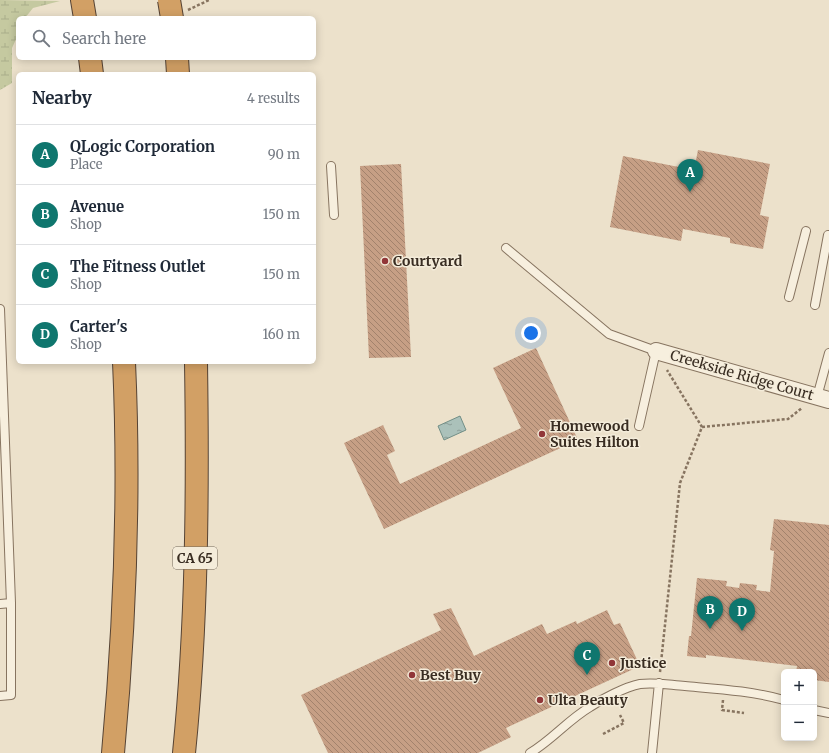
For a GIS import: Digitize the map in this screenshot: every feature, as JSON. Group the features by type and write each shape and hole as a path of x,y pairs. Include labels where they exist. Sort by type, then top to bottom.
{"highway":[{"path":"82,0 85,16"},
{"path":"169,0 172,16"},
{"path":"90,60 92,72"},
{"path":"176,60 178,72"},
{"path":"114,753 124,604 127,436 124,364"},
{"name":"CA 65","path":"184,753 194,597 197,430 196,364"}],"street":[{"name":"Creekside Ridge Court","path":"656,351 823,398"}],"lane":[{"path":"331,166 334,215"},
{"path":"790,298 806,231"},
{"path":"815,305 828,235"},
{"path":"506,248 609,334 656,351 639,426"},
{"path":"0,309 11,604 11,695 0,696"},
{"path":"823,398 829,353"},
{"path":"0,604 11,604"},
{"path":"652,753 659,683"},
{"path":"530,753 557,733 574,717 591,706 639,684 659,683 752,693 781,699"},
{"path":"817,711 829,714"}],"path":[{"path":"656,351 702,427"},
{"path":"702,427 788,419 823,398"},
{"path":"659,683 680,483 702,427"},
{"path":"603,734 624,724 620,715"}],"green space":[{"path":"0,0 60,1 33,8 27,16 16,16 16,39 12,48 12,83 0,90"}],"water":[{"path":"460,416 466,430 444,440 438,426"}],"building":[{"path":"698,150 770,164 760,215 769,217 763,249 730,243 730,238 683,229 681,241 610,227 623,156 694,170"},
{"name":"Courtyard","path":"401,164 411,357 369,358 360,166"},
{"name":"Homewood Suites Hilton","path":"536,348 578,440 384,529 344,443 383,425 395,451 387,455 400,484 521,428 493,368"},
{"path":"774,519 829,525 829,682 817,680 817,669 796,669 797,666 706,655 706,658 687,656 689,636 691,636 697,578 727,581 726,586 739,588 740,583 757,585 756,590 770,592 774,551 770,550"},
{"name":"Best Buy","path":"451,608 474,656 542,624 547,634 576,621 577,624 607,610 614,625 620,623 640,666 506,728 511,737 478,753 328,753 301,695 441,630 433,614"}],"place":[{"name":"QLogic Corporation","path":"690,192"},
{"name":"Courtyard","path":"385,261"},
{"name":"Homewood Suites Hilton","path":"542,434"},
{"name":"Avenue","path":"710,629"},
{"name":"Carter's","path":"742,631"},
{"name":"Justice","path":"612,663"},
{"name":"Best Buy","path":"412,675"},
{"name":"The Fitness Outlet","path":"587,675"},
{"name":"Ulta Beauty","path":"540,700"}]}
